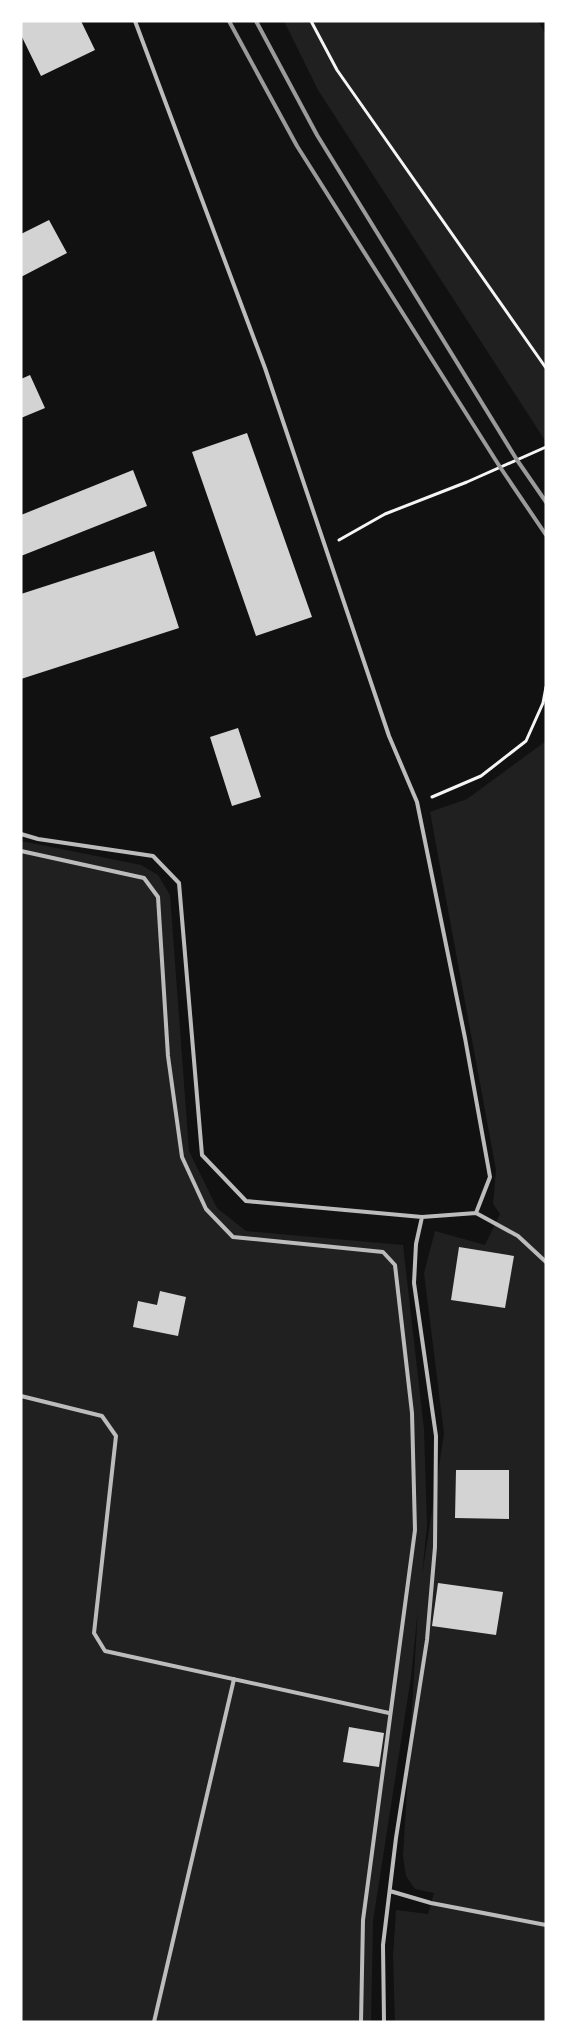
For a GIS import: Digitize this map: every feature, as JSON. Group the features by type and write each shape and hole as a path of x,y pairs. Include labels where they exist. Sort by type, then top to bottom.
{"lane":[{"path":"135,21 265,368 389,736 418,802 465,1038 490,1177 476,1213"},
{"path":"21,834 38,839 153,856 179,883 202,1155 246,1201 422,1217 476,1213 518,1236 546,1262"},
{"path":"21,851 144,878 158,897 168,1056 182,1157 206,1209 233,1237 383,1252 395,1265 412,1413 415,1530 389,1713 363,1920 361,2022"},
{"path":"384,2022 383,1945 396,1838 428,1640 435,1547 436,1436 414,1283 416,1244 422,1217"},
{"path":"21,1396 102,1416 116,1436 94,1633 105,1650 389,1713"},
{"path":"154,2022 234,1679"},
{"path":"390,1891 431,1903 546,1925"}],"path":[{"path":"311,21 336,70 546,368"},
{"path":"325,547 385,514 467,482 546,447"},
{"path":"418,802 481,776 526,741 543,703 546,687"}],"shaded area":[{"path":"284,21 538,21 546,35 546,442 318,90"},
{"path":"546,741 546,2022 395,2022 393,1957 396,1910 428,1914 434,1893 415,1889 406,1876 403,1856 418,1609 411,1677 373,1921 371,2022 21,2022 21,841 141,865 158,875 170,895 189,1151 217,1208 246,1231 403,1245 424,1429 427,1526 422,1575 444,1434 424,1273 435,1231 485,1245 500,1214 493,1204 496,1170 430,812 467,799"}],"building":[{"path":"21,21 81,21 95,50 41,76 21,35"},
{"path":"49,220 67,253 21,277 21,234"},
{"path":"30,375 45,408 21,418 21,379"},
{"path":"247,433 312,617 256,636 192,452"},
{"path":"133,470 147,506 21,556 21,515"},
{"path":"154,551 179,628 21,679 21,594"},
{"path":"238,728 261,797 232,806 210,737"},
{"path":"459,1247 514,1256 505,1308 451,1300"},
{"path":"160,1291 186,1297 178,1336 133,1327 138,1301 157,1305"},
{"path":"456,1470 509,1470 509,1519 455,1518"},
{"path":"438,1583 503,1592 496,1635 432,1626"},
{"path":"349,1727 384,1733 379,1767 343,1762"}],"railway":[{"path":"229,21 297,146 500,467 546,535"},
{"path":"256,21 317,135 517,460 546,502"}]}
